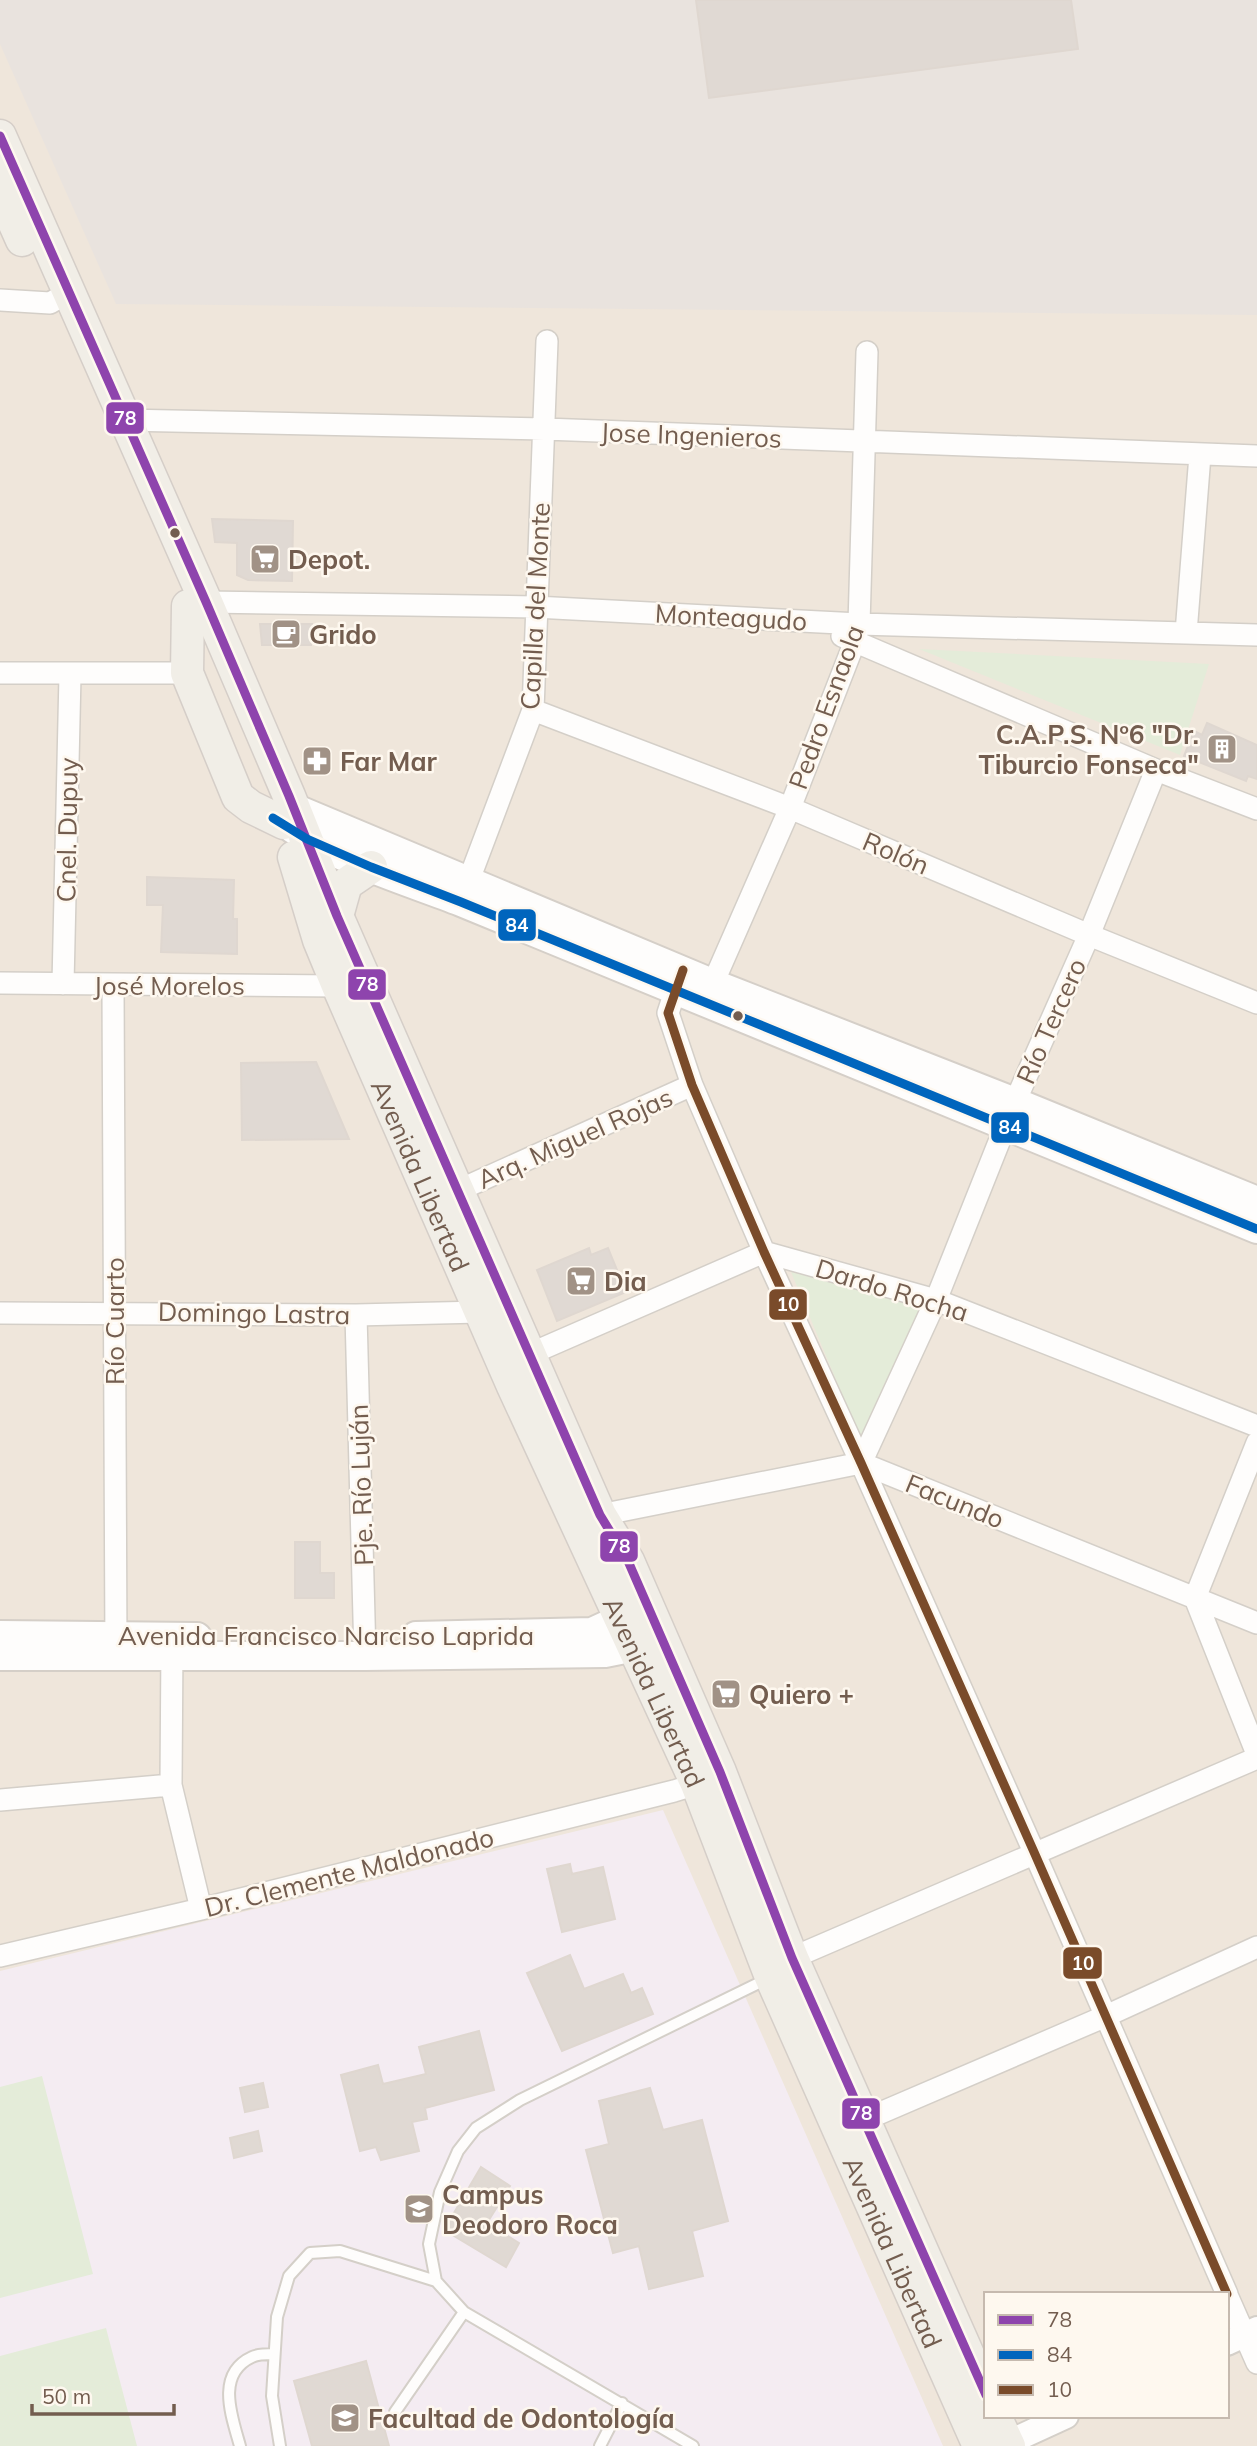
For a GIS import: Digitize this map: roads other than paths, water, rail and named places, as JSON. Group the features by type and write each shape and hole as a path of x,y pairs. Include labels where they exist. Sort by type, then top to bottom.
{"main road":[{"path":"0,136 60,297 295,823 371,867 464,890"},
{"path":"0,191 60,297 124,421 197,604 187,673 238,797 251,807 464,890 709,993 1010,1113 1257,1201"},
{"name":"Avenida Libertad","path":"295,823 457,1191 493,1306 530,1354 600,1515 628,1561 633,1632 720,1772 782,1967 864,2120 984,2390"},
{"name":"Avenida Libertad","path":"295,823 319,940 338,986 493,1306 697,1783 984,2408"},
{"path":"337,916 346,884 371,867"},
{"path":"1010,1113 1257,1228"},
{"name":"Avenida Francisco Narciso Laprida","path":"0,1636 116,1646 365,1647 592,1632 633,1632"},
{"name":"Avenida Francisco Narciso Laprida","path":"0,1656 116,1646"},
{"name":"Avenida Libertad","path":"988,2418 998,2439"}],"street":[{"path":"0,300 60,297"},
{"name":"Capilla del Monte","path":"464,890 533,710 547,341"},
{"name":"Pedro Esnaola","path":"709,993 790,808 857,633 867,352"},
{"name":"Jose Ingenieros","path":"124,421 545,429 1257,456"},
{"path":"1186,633 1200,455"},
{"name":"Monteagudo","path":"197,604 535,607 806,621 857,633 1257,635"},
{"path":"857,633 1156,770 1257,809"},
{"path":"0,673 187,673"},
{"name":"Cnel. Dupuy","path":"63,984 71,675"},
{"name":"Rolón","path":"533,710 790,808 1257,1003"},
{"name":"Río Tercero","path":"861,1463 936,1300 1010,1113 1089,935 1156,770"},
{"path":"679,980 668,1013 692,1084 764,1252 1034,1852 1226,2292"},
{"name":"José Morelos","path":"0,983 338,986"},
{"name":"Río Cuarto","path":"113,985 116,1646"},
{"name":"Arq. Miguel Rojas","path":"457,1191 692,1084"},
{"path":"530,1354 764,1252"},
{"name":"Dardo Rocha","path":"764,1252 936,1300 1257,1426"},
{"name":"Domingo Lastra","path":"0,1313 356,1315 493,1306"},
{"name":"Pje. Río Luján","path":"356,1315 365,1647"},
{"path":"782,1967 1034,1852 1257,1756 1195,1598 1257,1443"},
{"path":"600,1515 861,1463"},
{"name":"Facundo","path":"861,1463 1257,1623"},
{"path":"171,1647 171,1785 201,1909"},
{"name":"Dr. Clemente Maldonado","path":"0,1956 201,1909 697,1783"},
{"path":"0,1800 171,1785"},
{"path":"864,2120 1106,2016 1257,1947"},
{"path":"1229,2299 1257,2363"},
{"path":"998,2439 1060,2418"}],"lane":[{"path":"436,2281 429,2244 440,2192 458,2151 476,2128 520,2100 782,1967"},
{"path":"280,2446 272,2396 274,2354 277,2317 289,2276 310,2253 340,2251 436,2281 464,2312 693,2446"},
{"path":"395,2412 464,2312"},
{"path":"240,2446 229,2406 228,2385 238,2368 253,2356 274,2354"},
{"path":"600,2446 622,2403"}],"place":[{"name":"Depot.","path":"265,559"},
{"name":"Grido","path":"286,634"},
{"name":"C.A.P.S. Nº6 \"Dr. Tiburcio Fonseca\"","path":"1222,749"},
{"name":"Far Mar","path":"317,761"},
{"name":"Dia","path":"581,1281"},
{"name":"Quiero +","path":"726,1694"},
{"name":"Campus Deodoro Roca","path":"419,2209"},
{"name":"Facultad de Odontología","path":"345,2418"}]}
